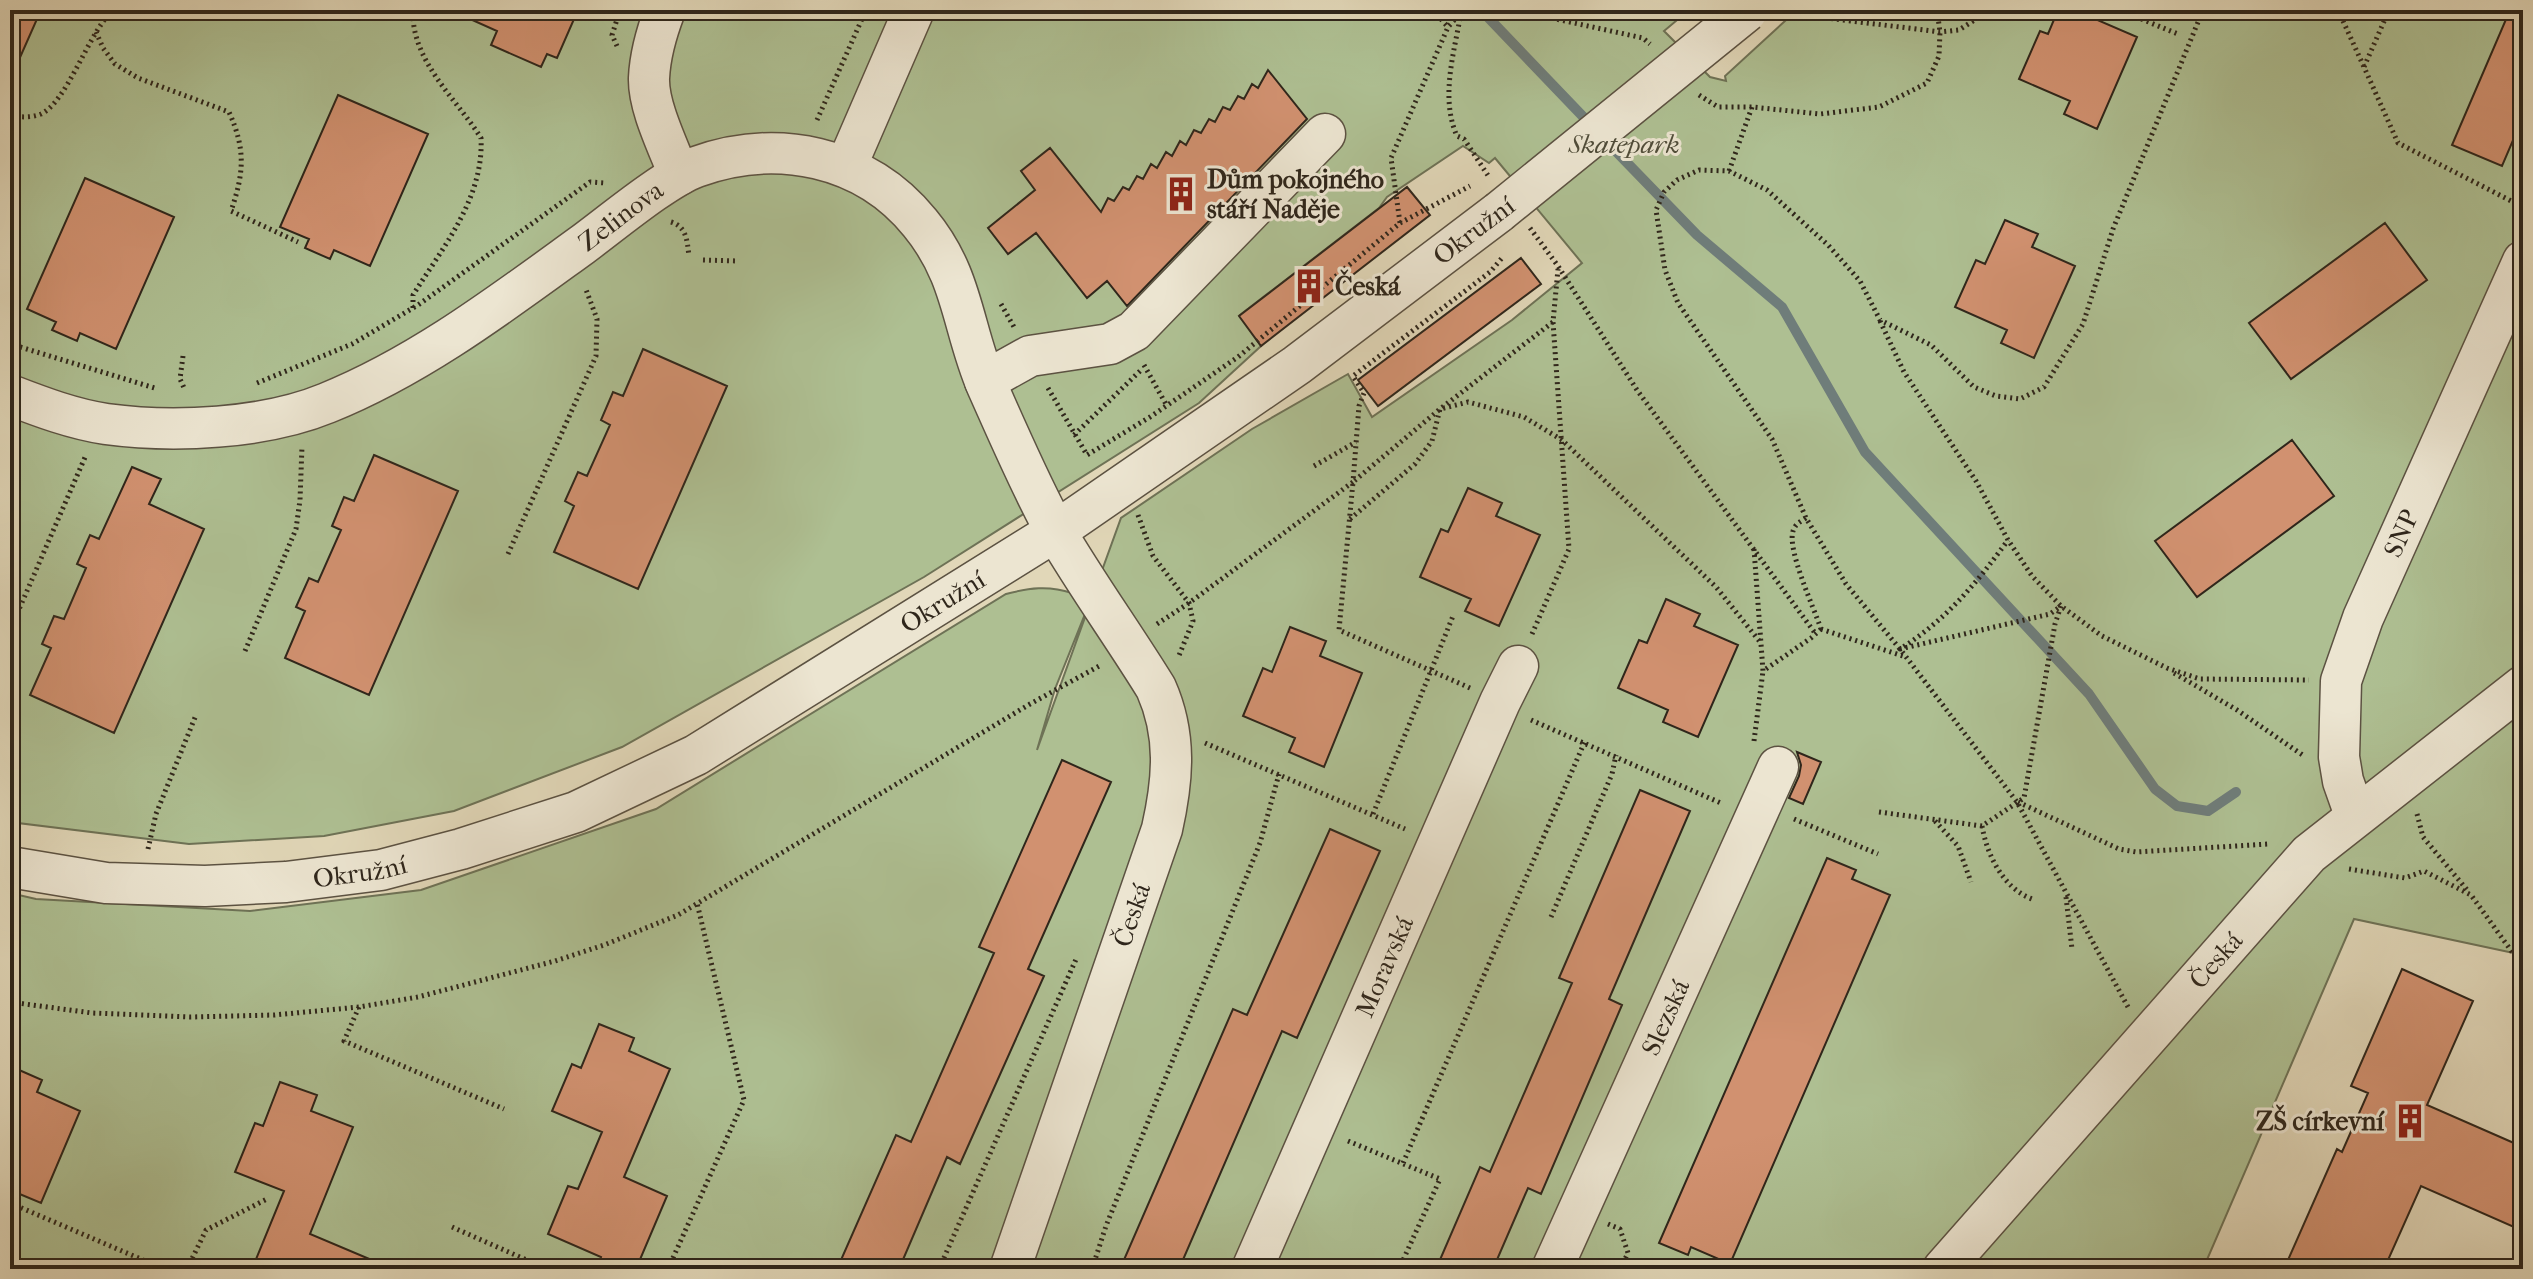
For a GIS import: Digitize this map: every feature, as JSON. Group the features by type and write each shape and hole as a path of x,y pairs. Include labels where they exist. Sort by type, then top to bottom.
{"street":[{"path":"665,10 649,80 658,118 679,175"},
{"path":"852,151 914,10"},
{"name":"Okružní","path":"10,867 106,883 205,886 286,882 381,870 461,849 576,812 696,755 1056,531 1509,215 1748,11"},
{"path":"985,381 1030,356 1110,344 1136,350 1141,324 1325,134"},
{"name":"Zelinova","path":"10,395 75,417 106,424 139,426 221,426 269,419 324,405 406,365 541,275 692,168 726,159 777,152 811,156 852,151 919,221 936,245 958,290 985,381 1056,531"},
{"name":"SNP","path":"2349,798 2338,726 2341,681 2363,618 2523,261"},
{"name":"Česká","path":"1010,1269 1155,851 1167,806 1172,756 1165,707 1156,688 1056,531"},
{"name":"Moravská","path":"1252,1269 1518,666"},
{"name":"Česká","path":"1943,1269 2309,854 2349,798 2414,771 2523,686"},
{"name":"Slezská","path":"1552,1269 1776,773"}],"path":[{"path":"10,116 30,117 43,113 54,103 96,32 113,10"},
{"path":"190,18 194,10"},
{"path":"412,308 413,295 461,220 475,186 482,153 481,138 421,53 413,10"},
{"path":"620,10 612,35 622,59"},
{"path":"817,120 866,10"},
{"path":"1433,10 1448,27"},
{"path":"1400,223 1391,158 1448,27 1462,10"},
{"path":"1462,10 1449,82 1449,109 1457,136 1464,139 1509,215 1558,266 1637,390 1818,631 1904,657"},
{"path":"1492,10 1542,16 1643,38 1653,47"},
{"path":"1793,12 1806,10"},
{"path":"1690,86 1699,96 1718,107 1820,114 1879,107 1927,83 1939,56 1937,10"},
{"path":"1793,12 1940,32 1959,30 1990,10"},
{"path":"2119,10 2178,34"},
{"path":"1880,320 1931,345 1974,387 1996,396 2020,399 2044,387 2083,324 2113,229 2203,10"},
{"path":"2338,10 2398,143 2521,206 2523,196"},
{"path":"2364,67 2389,10"},
{"path":"96,32 115,64 138,78 229,112 243,152 241,183 231,211 298,242"},
{"path":"1729,171 1752,107"},
{"path":"803,120 817,120 852,151"},
{"path":"2146,1040 2017,802 1846,584 1806,518 1772,439 1678,303 1665,270 1656,210 1664,192 1677,180 1699,170 1729,171 1767,190 1828,245 1860,281 1904,372 1976,481 2032,576 2061,606 2102,636 2167,668 2237,710 2349,798"},
{"path":"254,384 352,344 412,308 590,182 616,184"},
{"path":"995,294 1087,455 1167,406 1238,357 1400,223 1509,215"},
{"path":"10,1002 92,1013 191,1017 274,1015 359,1007 418,997 547,963 604,945 678,915 1030,704 1114,659 1128,643 1189,603 1353,482 1359,406 1364,393 1353,376 1490,272 1509,215"},
{"path":"663,219 677,224 687,234 689,256"},
{"path":"703,260 739,261"},
{"path":"1518,666 1569,549 1553,322 1558,266"},
{"path":"508,554 596,356 597,319 584,281"},
{"path":"10,341 67,364 163,390"},
{"path":"1074,435 1136,350 1167,406"},
{"path":"182,389 183,356"},
{"path":"173,390 182,389 193,394"},
{"path":"1350,519 1415,464 1432,441 1440,409 1468,402 1524,417 1562,440 1716,587 1761,643"},
{"path":"245,651 296,529 302,442 306,435"},
{"path":"1314,466 1357,442"},
{"path":"10,630 87,451"},
{"path":"1137,512 1153,556 1189,603 1193,621 1174,666"},
{"path":"1806,518 1795,526 1791,535 1818,631"},
{"path":"1900,649 1972,590 2008,540"},
{"path":"1754,548 1763,671 1751,769 1776,773"},
{"path":"1900,649 2050,614 2061,606"},
{"path":"1879,812 1982,826 2024,798 2055,624 2061,606"},
{"path":"1373,814 1453,616"},
{"path":"1763,671 1818,631"},
{"path":"2167,668 2200,679 2341,681"},
{"path":"106,883 150,847 156,814 196,715"},
{"path":"1198,740 1439,844"},
{"path":"1403,1163 1585,741"},
{"path":"1551,917 1612,774 1616,755"},
{"path":"2414,771 2427,787 2419,797 2417,812 2423,837 2471,895 2523,967"},
{"path":"1092,1269 1106,1226 1260,843 1279,774"},
{"path":"2017,802 2119,849 2136,852 2291,845 2327,866 2405,878 2424,871 2471,895"},
{"path":"1934,820 1958,846 1971,882"},
{"path":"1982,826 1985,846 1996,866 2022,895 2032,899"},
{"path":"2065,892 2072,949"},
{"path":"668,1269 744,1100 697,903"},
{"path":"939,1269 1080,950"},
{"path":"359,1007 344,1041 504,1109"},
{"path":"1313,1126 1440,1179 1399,1269"},
{"path":"187,1269 206,1230 267,1199"},
{"path":"10,1203 164,1269"},
{"path":"452,1227 547,1269"},
{"path":"1620,1229 1628,1253 1620,1269"}],"green space":[{"name":"Skatepark","path":"10,10 1689,10 1664,31 1710,77 1726,81 1725,76 1797,10 2523,10 2523,955 2354,919 2203,1269 10,1269 10,893 36,899 250,911 421,890 656,809 1006,594 1047,588 1072,593 1085,614 1055,689 1037,750 1121,518 1252,429 1348,374 1372,417 1512,320 1582,263 1495,158 1489,163 1463,146 1387,197 1379,208 1240,315 1261,346 1199,403 924,577 622,747 454,811 324,836 189,844 10,822"}],"building":[{"path":"10,10 41,10 10,80"},
{"path":"450,10 578,10 557,58 547,54 541,67 491,45 497,31"},
{"path":"2058,10 2098,10 2095,19 2137,37 2097,129 2064,114 2070,101 2019,79 2040,31 2048,34"},
{"path":"2510,10 2523,10 2523,117 2502,166 2452,145"},
{"name":"Dům pokojného stáří Naděje","path":"1268,70 1307,119 1127,306 1107,281 1087,298 1036,233 1008,254 988,228 1035,190 1021,171 1050,148 1101,212 1108,198 1114,201 1123,187 1129,190 1137,176 1143,179 1151,164 1157,168 1166,152 1172,156 1180,141 1186,145 1194,130 1201,133 1209,119 1215,122 1223,107 1230,110 1238,96 1244,99 1252,84 1258,88"},
{"path":"338,95 428,134 370,266 334,250 330,259 305,248 309,239 280,227"},
{"path":"85,178 174,217 116,349 80,333 77,341 52,330 56,322 27,309"},
{"name":"Česká","path":"1407,187 1430,215 1261,346 1239,316"},
{"path":"2005,220 2038,234 2032,247 2075,266 2034,358 2001,343 2007,330 1955,307 1976,260 1985,264"},
{"path":"2385,223 2427,280 2291,379 2249,323"},
{"name":"Česká","path":"1521,258 1541,284 1378,406 1358,380"},
{"path":"643,349 727,386 638,589 554,552 574,506 565,501 578,472 587,476 610,425 601,420 613,392 623,396"},
{"path":"2292,440 2334,496 2197,597 2155,541"},
{"path":"374,455 458,491 369,695 285,658 305,611 296,607 309,578 318,582 341,530 332,526 344,497 354,501"},
{"path":"132,467 161,479 149,504 204,529 114,733 30,695 51,648 42,644 54,616 64,619 86,568 77,564 90,535 99,539"},
{"path":"1468,488 1502,503 1496,516 1540,535 1499,626 1465,611 1471,599 1420,577 1441,529 1448,532"},
{"path":"1666,599 1700,614 1694,626 1738,645 1698,737 1663,722 1668,710 1618,688 1639,640 1647,643"},
{"path":"1290,627 1326,641 1320,656 1362,673 1324,767 1289,752 1295,738 1243,716 1263,668 1272,672"},
{"path":"1797,752 1821,762 1803,804 1789,798 1801,765"},
{"path":"1062,760 1111,782 1028,969 1044,976 960,1164 947,1157 899,1269 837,1269 896,1135 911,1142 994,953 979,947"},
{"path":"1640,790 1690,811 1609,999 1622,1005 1541,1194 1528,1188 1493,1269 1436,1269 1480,1167 1490,1172 1572,983 1559,978"},
{"path":"1330,829 1380,851 1297,1038 1282,1031 1179,1269 1120,1269 1233,1009 1247,1015"},
{"path":"1827,858 1856,870 1852,879 1890,895 1730,1264 1691,1247 1688,1255 1659,1243"},
{"name":"ZŠ církevní","path":"2402,969 2473,1001 2427,1105 2523,1147 2523,1231 2421,1186 2384,1269 2284,1269 2337,1149 2342,1152 2368,1093 2351,1086"},
{"path":"599,1024 634,1038 629,1051 670,1069 624,1177 667,1196 636,1269 596,1269 601,1257 548,1234 568,1186 578,1189 602,1132 552,1111 572,1064 581,1068"},
{"path":"10,1066 42,1080 37,1092 80,1111 41,1203 10,1190"},
{"path":"280,1082 317,1095 311,1111 353,1127 310,1234 393,1269 252,1269 284,1191 235,1172 255,1123 263,1126"}],"waterway":[{"path":"1481,10 1593,127"},
{"path":"1604,139 1697,235 1782,307 1865,452 2089,694 2155,789 2177,806 2208,811 2236,792"}],"place":[{"name":"Dům pokojného stáří Naděje","path":"1181,194"},
{"name":"Česká","path":"1309,286"},
{"name":"ZŠ církevní","path":"2410,1121"}]}
